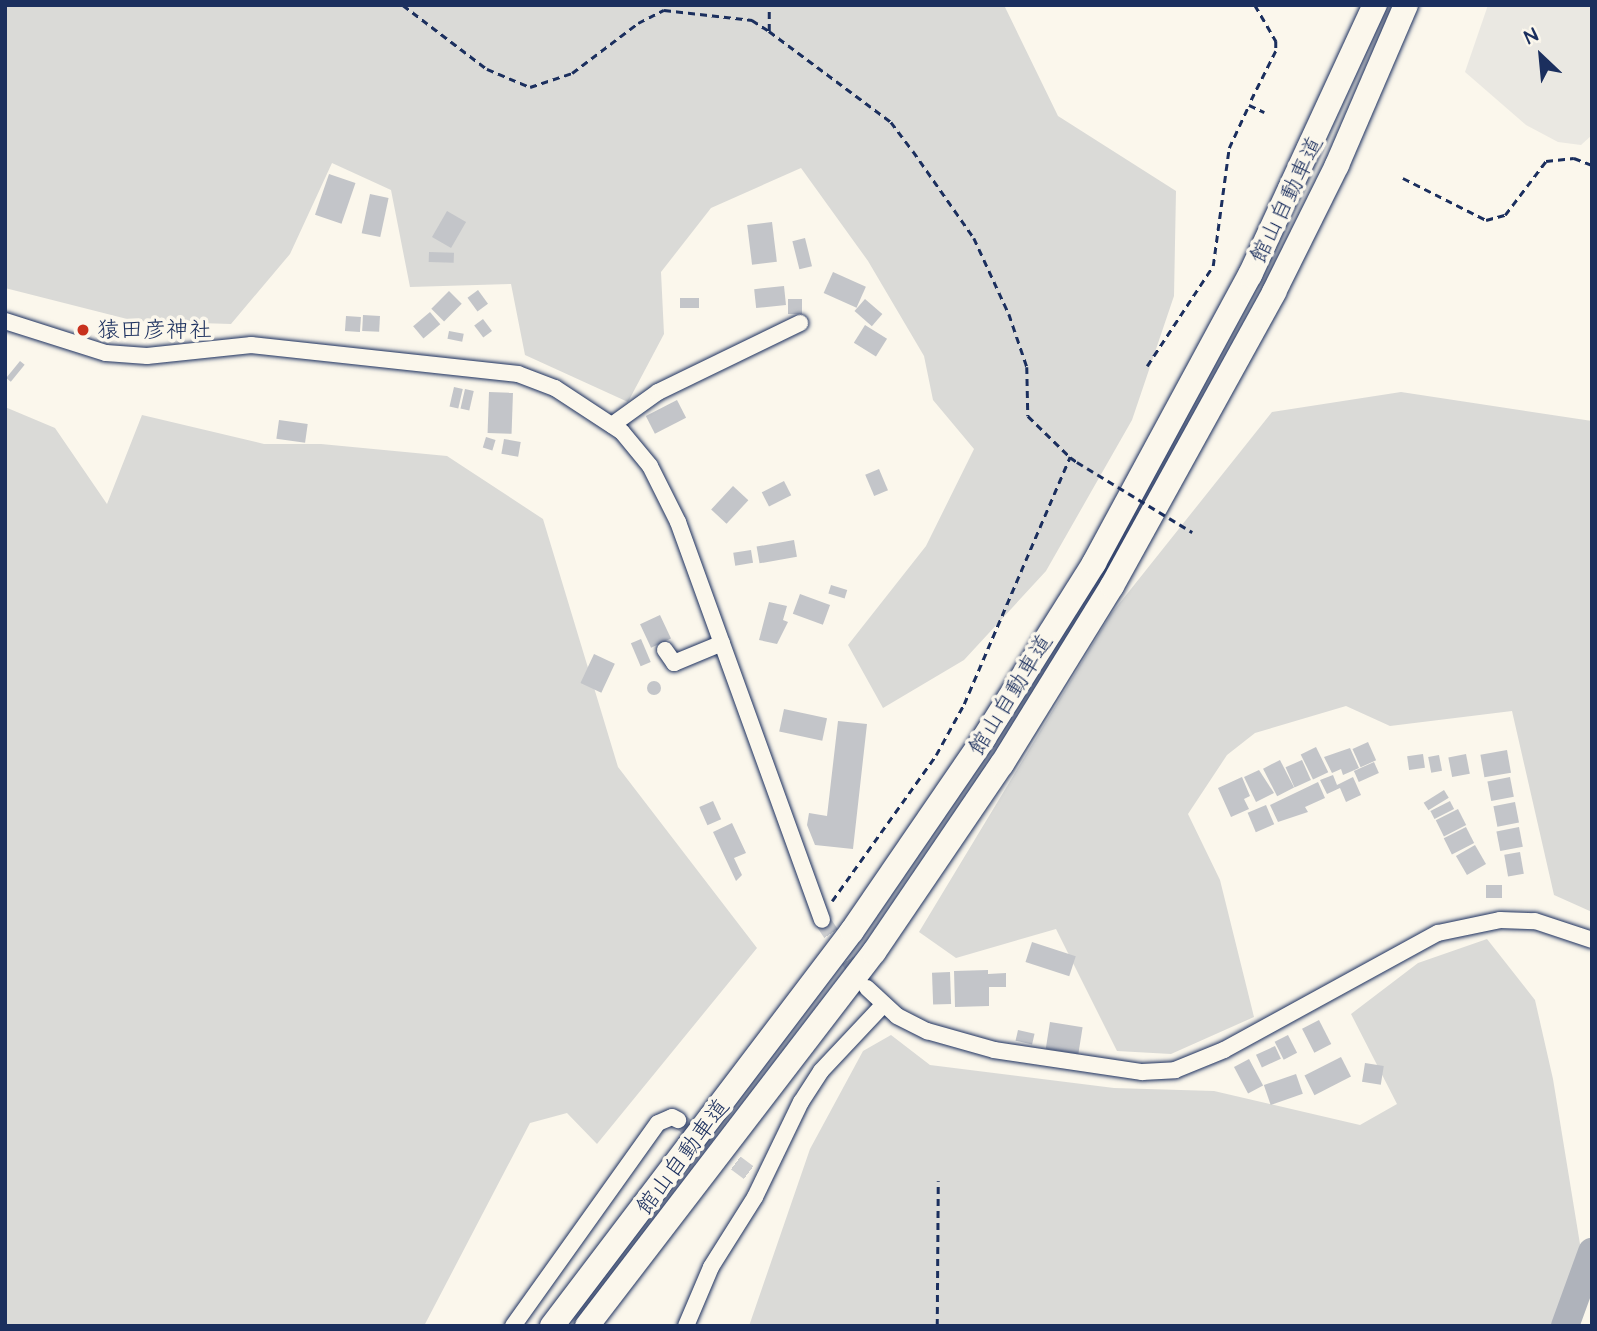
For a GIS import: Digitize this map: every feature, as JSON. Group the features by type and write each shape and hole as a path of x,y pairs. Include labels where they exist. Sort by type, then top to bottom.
{"highway":[{"name":"館山自動車道","path":"552,1326 852,931 985,738 1094,564 1250,275 1375,5"},
{"name":"館山自動車道","path":"587,1326 874,952 1002,764 1112,586 1274,292 1337,165 1406,5"}],"street":[{"path":"5,321 106,354 147,356 251,345 518,374 555,388 612,425 650,467 664,489 820,916"},
{"path":"612,425 658,392 800,323"},
{"path":"665,650 674,663 722,643"},
{"path":"867,988 883,1005 927,1031 993,1050 1142,1072 1175,1070 1224,1051 1438,933 1500,920 1535,921 1592,940"},
{"path":"686,1326 711,1267 756,1178 821,1071 883,1005"},
{"path":"513,1326 658,1123 672,1117 678,1120"}],"path":[{"path":"402,5 487,69 530,87 572,73 638,23 664,10 752,20 769,31 883,114 914,151 974,238 1009,314 1027,368 1028,416 1077,462 1192,532"},
{"path":"769,5 769,31"},
{"path":"1147,366 1213,266 1226,160 1236,125 1276,51 1271,28 1255,5"},
{"path":"1249,105 1264,113"},
{"path":"1403,178 1486,220 1505,215 1546,161 1562,157 1592,164"},
{"path":"820,916 839,895 936,755 964,704 1070,457"},
{"path":"937,1326 938,1181"}],"shaded area":[{"path":"5,5 1004,5 1058,116 1176,191 1174,296 1132,420 1046,571 964,660 883,708 848,645 926,546 974,449 933,400 924,356 868,261 801,168 711,208 661,272 664,334 628,402 525,355 511,284 410,287 391,190 332,163 290,254 231,324 135,321 5,288"},
{"path":"1488,5 1592,5 1592,135 1581,145 1558,142 1526,125 1465,72"},
{"path":"1401,392 1592,421 1592,912 1554,895 1512,711 1390,726 1346,706 1255,733 1227,755 1188,814 1220,880 1254,1017 1171,1054 1117,1051 1056,929 956,958 919,932 1111,614 1272,412"},
{"path":"5,407 55,428 107,504 142,415 264,444 321,444 447,456 543,519 618,767 757,948 597,1144 567,1113 530,1123 424,1326 5,1326"},
{"path":"1487,939 1535,1000 1553,1079 1588,1293 1577,1326 749,1326 810,1149 863,1051 891,1035 930,1065 1114,1088 1214,1091 1360,1125 1397,1104 1351,1014 1418,963"}],"building":[{"path":"329,174 355,183 341,224 315,215"},
{"path":"370,194 389,198 380,237 362,233"},
{"path":"447,211 466,222 451,248 432,237"},
{"path":"772,222 777,262 752,265 747,225"},
{"path":"805,238 812,266 799,269 792,241"},
{"path":"429,252 454,253 454,263 429,262"},
{"path":"833,272 866,287 857,308 824,293"},
{"path":"784,286 786,305 756,308 754,289"},
{"path":"478,290 488,304 477,311 467,298"},
{"path":"449,291 462,304 444,321 431,309"},
{"path":"680,298 699,298 699,308 680,308"},
{"path":"788,299 802,299 802,314 788,314"},
{"path":"865,299 882,314 872,326 855,311"},
{"path":"430,312 440,324 423,338 413,326"},
{"path":"363,315 380,316 379,332 362,331"},
{"path":"346,316 361,317 360,332 345,331"},
{"path":"483,319 492,331 483,338 474,326"},
{"path":"865,325 887,339 876,357 854,343"},
{"path":"449,331 464,334 462,342 447,339"},
{"path":"20,361 25,365 11,382 6,378"},
{"path":"454,387 463,389 458,409 450,406"},
{"path":"465,389 474,391 469,411 461,408"},
{"path":"489,392 513,393 512,434 488,433"},
{"path":"677,400 686,418 655,434 646,416"},
{"path":"279,420 308,424 305,443 276,439"},
{"path":"486,437 496,440 492,450 483,448"},
{"path":"504,439 521,442 518,457 501,454"},
{"path":"879,469 888,490 874,496 865,475"},
{"path":"784,481 791,495 769,507 762,492"},
{"path":"733,486 748,500 727,524 711,509"},
{"path":"794,540 797,557 760,563 757,547"},
{"path":"751,550 753,563 735,566 733,553"},
{"path":"831,585 847,590 845,599 828,594"},
{"path":"800,594 830,605 823,625 793,614"},
{"path":"769,602 787,606 783,620 788,622 777,644 759,640"},
{"path":"660,615 671,639 651,648 640,624"},
{"path":"641,639 651,662 641,666 631,643"},
{"path":"594,654 615,664 601,693 580,683"},
{"path":"651,681 657,681 661,688 657,695 651,695 647,691 647,685"},
{"path":"784,709 827,718 822,741 779,731"},
{"path":"838,721 867,724 853,849 815,845 807,825 809,813 827,816"},
{"path":"1368,742 1376,760 1361,767 1352,749"},
{"path":"1316,747 1328,772 1313,780 1301,754"},
{"path":"1350,748 1359,768 1343,775 1341,769 1332,773 1324,757"},
{"path":"1507,750 1511,773 1484,777 1480,755"},
{"path":"1423,754 1425,768 1409,770 1407,756"},
{"path":"1466,754 1470,774 1452,777 1448,757"},
{"path":"1439,755 1442,771 1431,773 1428,757"},
{"path":"1280,760 1294,788 1277,796 1263,769"},
{"path":"1302,760 1311,780 1295,787 1286,767"},
{"path":"1374,762 1379,773 1359,782 1354,771"},
{"path":"1259,770 1274,793 1256,802 1244,777"},
{"path":"1333,775 1337,785 1353,777 1361,795 1346,802 1340,788 1327,794 1320,780"},
{"path":"1242,777 1250,796 1244,799 1249,809 1231,817 1218,788"},
{"path":"1510,777 1514,797 1491,801 1487,781"},
{"path":"1318,782 1325,798 1305,807 1308,812 1278,822 1270,805"},
{"path":"1444,790 1449,798 1428,810 1424,803"},
{"path":"713,801 721,819 707,825 699,807"},
{"path":"1450,801 1454,809 1434,819 1430,811"},
{"path":"1515,802 1519,823 1497,827 1493,806"},
{"path":"1266,805 1274,824 1256,832 1248,813"},
{"path":"1458,809 1466,825 1444,836 1436,820"},
{"path":"732,823 746,853 734,858 742,875 736,881 713,832"},
{"path":"1466,827 1474,843 1452,854 1444,838"},
{"path":"1519,827 1523,847 1500,851 1496,831"},
{"path":"1475,845 1486,864 1467,875 1456,856"},
{"path":"1520,852 1524,874 1508,876 1504,855"},
{"path":"1486,885 1502,885 1502,898 1486,898"},
{"path":"1032,942 1076,956 1069,976 1026,962"},
{"path":"988,970 988,974 1006,973 1006,987 989,987 989,1006 955,1007 954,971"},
{"path":"950,972 951,1004 933,1005 932,973"},
{"path":"1319,1020 1331,1044 1314,1053 1302,1029"},
{"path":"1050,1022 1083,1027 1078,1054 1046,1049"},
{"path":"1018,1030 1035,1034 1032,1045 1016,1041"},
{"path":"1288,1035 1297,1053 1284,1060 1275,1042"},
{"path":"1275,1046 1281,1059 1262,1068 1256,1055"},
{"path":"1341,1057 1351,1077 1314,1095 1304,1076"},
{"path":"1249,1059 1263,1085 1248,1093 1234,1067"},
{"path":"1365,1063 1384,1066 1381,1085 1362,1082"},
{"path":"1296,1074 1303,1094 1271,1105 1264,1085"}],"waterway":[{"path":"1565,1326 1592,1252"}],"tunnel":[{"path":"822,920 861,979"},
{"path":"678,1120 749,1173"}],"place":[{"name":"猿田彦神社","path":"83,330"}]}
